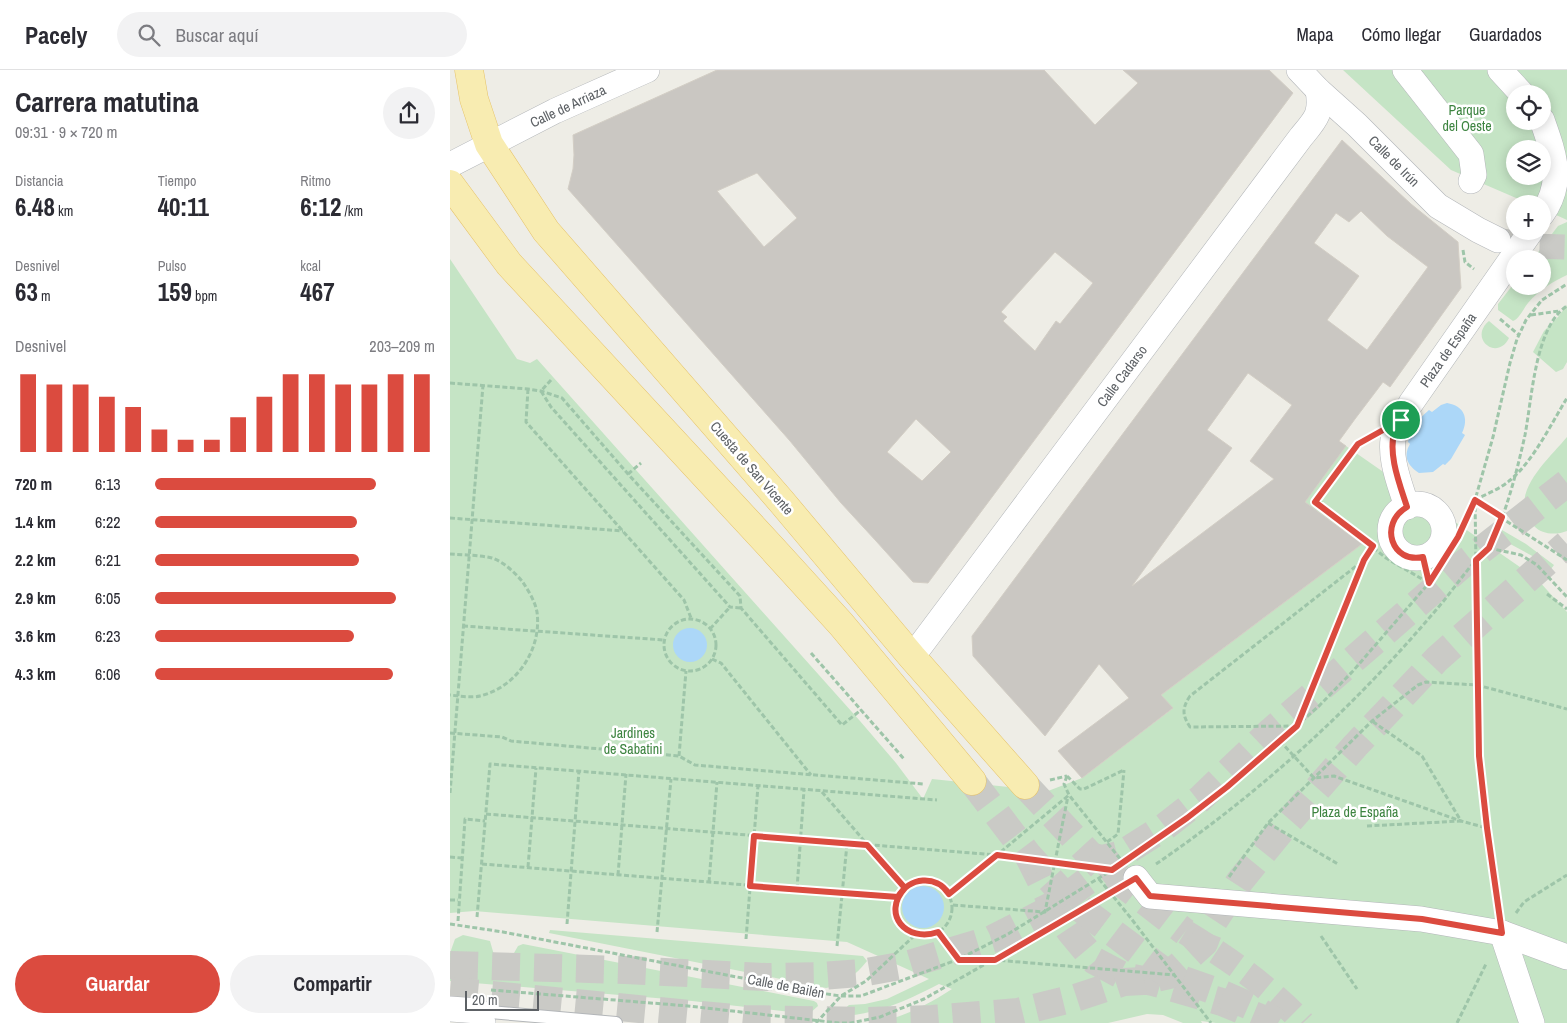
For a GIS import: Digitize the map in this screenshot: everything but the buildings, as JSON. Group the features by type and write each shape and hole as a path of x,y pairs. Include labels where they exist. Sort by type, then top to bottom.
{"main road":[{"name":"Cuesta de San Vicente","path":"469,70 474,99 490,144 546,231 781,501 912,657 1025,785"},
{"path":"450,184 509,264 841,624 972,781"}],"street":[{"name":"Calle de Arriaza","path":"490,144 555,110 647,70"},
{"name":"Calle de Irún","path":"1298,70 1358,125 1438,206 1498,240"},
{"path":"1405,70 1471,154 1474,175 1471,181"},
{"path":"1500,70 1514,85"},
{"name":"Calle Cadarso","path":"912,657 1289,153 1317,119 1321,104 1318,90"},
{"path":"1546,130 1554,154 1556,167 1554,204"},
{"path":"450,165 490,144"},
{"name":"Plaza de España","path":"1407,507 1396,469 1393,450 1395,430 1411,403 1525,240"},
{"path":"1416,504 1433,510 1440,517 1443,525 1444,535 1441,544 1436,551 1423,557 1411,558 1397,549 1392,542 1391,526 1394,518 1399,512 1416,504"},
{"path":"1137,873 1211,902 1422,919 1502,933 1567,957"},
{"path":"1502,933 1532,1023"},
{"path":"450,1009 484,1008"}],"lane":[{"path":"484,1008 616,1023"}],"path":[{"path":"1463,246 1465,262 1477,272"},
{"path":"1137,873 1200,808 1297,726 1352,671 1429,583 1458,537 1475,500 1493,437 1517,339 1530,315 1542,300 1567,284"},
{"path":"484,1008 688,1006 816,1022 851,1022 892,1014 924,999 1111,893 1137,873 1188,842 1294,757 1408,642 1476,560 1489,548 1502,517 1524,437 1540,348 1550,322 1559,311 1567,306"},
{"path":"1530,315 1559,311"},
{"path":"541,391 550,380"},
{"path":"450,383 528,389 562,398 628,474 740,596 741,608 842,725 860,710"},
{"path":"450,793 483,385"},
{"path":"528,389 526,422 684,600 691,618"},
{"path":"541,391 551,407 730,607 741,608"},
{"path":"1475,500 1509,481 1514,476 1537,448 1567,398"},
{"path":"1401,420 1358,444 1315,502 1401,568 1429,583"},
{"path":"628,474 641,463"},
{"path":"1475,500 1567,560"},
{"path":"1475,500 1479,756 1502,933"},
{"path":"450,518 623,531"},
{"path":"1297,726 1364,560 1373,546"},
{"path":"1489,548 1521,555 1537,566 1567,597"},
{"path":"450,554 492,558 514,571 529,591 537,610 538,631 531,654 518,674 512,679 499,688 479,697 450,695"},
{"path":"1423,557 1429,583"},
{"path":"1297,726 1190,727 1184,718 1184,705 1190,696 1364,560"},
{"path":"1547,594 1567,610"},
{"path":"710,628 730,607"},
{"path":"691,618 710,628 716,643 712,658 701,669 686,671 672,664 666,657 664,640 671,627 684,619 691,618"},
{"path":"464,626 664,640"},
{"path":"811,653 904,760"},
{"path":"712,658 721,663 811,775"},
{"path":"679,756 686,671"},
{"path":"1211,902 1268,824 1372,721 1418,685 1426,682 1477,685 1567,709"},
{"path":"1372,721 1422,756 1461,821"},
{"path":"450,734 502,737 511,741 679,756 695,765 923,784"},
{"path":"1280,741 1314,778"},
{"path":"477,917 490,764 937,800"},
{"path":"528,867 536,768"},
{"path":"952,905 1045,912 1068,795 1064,784 1067,776 1080,789 1084,789 1124,770 1118,834 1107,842 1068,795"},
{"path":"568,924 579,771"},
{"path":"618,875 626,774"},
{"path":"1314,778 1334,776 1461,821 1487,828"},
{"path":"657,932 671,779"},
{"path":"709,882 717,782"},
{"path":"746,939 758,786"},
{"path":"796,889 804,790"},
{"path":"822,792 905,888"},
{"path":"949,894 1068,795"},
{"path":"486,814 997,855 1137,873"},
{"path":"458,921 465,819 485,821"},
{"path":"1367,826 1461,821"},
{"path":"1268,824 1338,864"},
{"path":"837,946 847,844"},
{"path":"450,857 462,858"},
{"path":"482,864 898,897"},
{"path":"1112,870 1099,879 1176,975 1211,1023"},
{"path":"1457,1023 1502,933 1524,902 1567,875"},
{"name":"Calle de Bailén","path":"450,924 503,932 841,996 860,996 959,960 1008,934 1099,879"},
{"path":"928,880 938,882 949,894 952,915 949,922 938,932 927,935 915,934 903,928 898,919 896,909 898,897 905,888 918,881 928,880"},
{"path":"450,900 458,900"},
{"path":"1303,909 1358,989"},
{"path":"938,932 959,960 995,960 1176,975"},
{"path":"816,1022 841,996 866,981 915,934"}],"green space":[{"name":"Parque del Oeste","path":"1343,70 1567,70 1567,220 1551,213 1551,195 1509,195 1451,170"},
{"path":"1567,222 1567,275 1551,284 1551,250 1540,250 1547,240 1551,240 1551,235 1558,226"},
{"name":"Jardines de Sabatini","path":"450,259 517,359 530,363 537,359 860,721 896,763 923,799 932,779 1048,791 1082,778 1172,709 1161,695 1362,544 1305,502 1346,446 1537,579 1567,612 1567,1023 1216,1023 1201,1021 1202,1023 1183,1023 1163,1015 1147,1014 1108,1023 878,1023 916,1009 952,989 939,984 913,997 877,1010 835,1017 849,1005 865,1004 887,999 929,979 847,942 474,911 450,913"},
{"path":"1506,294 1536,295 1518,318 1513,321 1498,310 1498,304"},
{"path":"1567,305 1567,362 1563,369 1556,372 1533,352 1544,331"},
{"path":"1489,321 1509,338 1504,345 1498,348 1492,348 1483,340 1483,328"},
{"path":"1567,437 1567,531 1554,534 1545,533 1537,529 1526,515 1524,503 1532,479"},
{"path":"1502,530 1526,544 1554,565 1551,569 1536,558 1501,539 1499,534"},
{"path":"550,930 863,956 867,961 849,979 838,985 826,988 549,933"},
{"path":"463,935 490,941 497,959 510,960 518,946 523,944 814,1001 818,1006 809,1014 692,1001 450,981 450,953 455,939"}],"water":[{"path":"1447,403 1458,407 1464,414 1465,422 1462,433 1465,435 1451,459 1445,465 1443,464 1433,472 1419,473 1407,460 1410,444 1408,442 1413,428 1429,410 1432,412"},
{"path":"690,628 702,633 707,645 702,657 690,662 678,657 673,645 678,633"},
{"path":"927,886 935,889 941,895 944,907 941,919 935,925 919,928 911,925 905,919 902,903 905,895 911,889"}],"tunnel":[{"path":"1503,241 1530,246 1567,247"},
{"path":"1090,856 1102,859 1122,854 1163,828 1200,799 1269,733 1462,565 1567,483"},
{"path":"450,991 744,1019 865,1021 932,1019 1018,1012 1075,998 1124,982 1143,981 1169,975 1204,943 1210,927 1240,881 1283,828 1355,746 1437,659 1567,544"},
{"path":"972,781 1028,855 1067,898 1169,975 1218,992 1252,1007 1278,1023"},
{"path":"1025,785 1103,869 1185,932"},
{"path":"450,965 625,970 766,977 861,973 906,965 992,939 1049,910 1122,854"},
{"path":"1028,855 1054,907 1070,931 1095,961 1123,976 1153,982 1222,1002 1273,1023"},
{"path":"1185,932 1247,973 1303,1023"}],"route":[{"path":"1401,420 1358,444 1315,502 1373,546 1364,560 1297,726 1227,787 1166,834 1112,870 997,855 949,894 938,882 928,880 909,884 898,897 750,886 754,836 867,845 905,888 898,897 896,909 898,919 903,928 919,935 938,932 959,960 995,960 1136,878 1150,896 1422,919 1502,933 1479,756 1476,560 1489,548 1502,517 1475,500 1458,537 1429,583 1423,557 1411,558 1404,554 1392,542 1390,534 1394,518 1407,507 1396,469 1393,450 1395,430 1401,420"}]}
